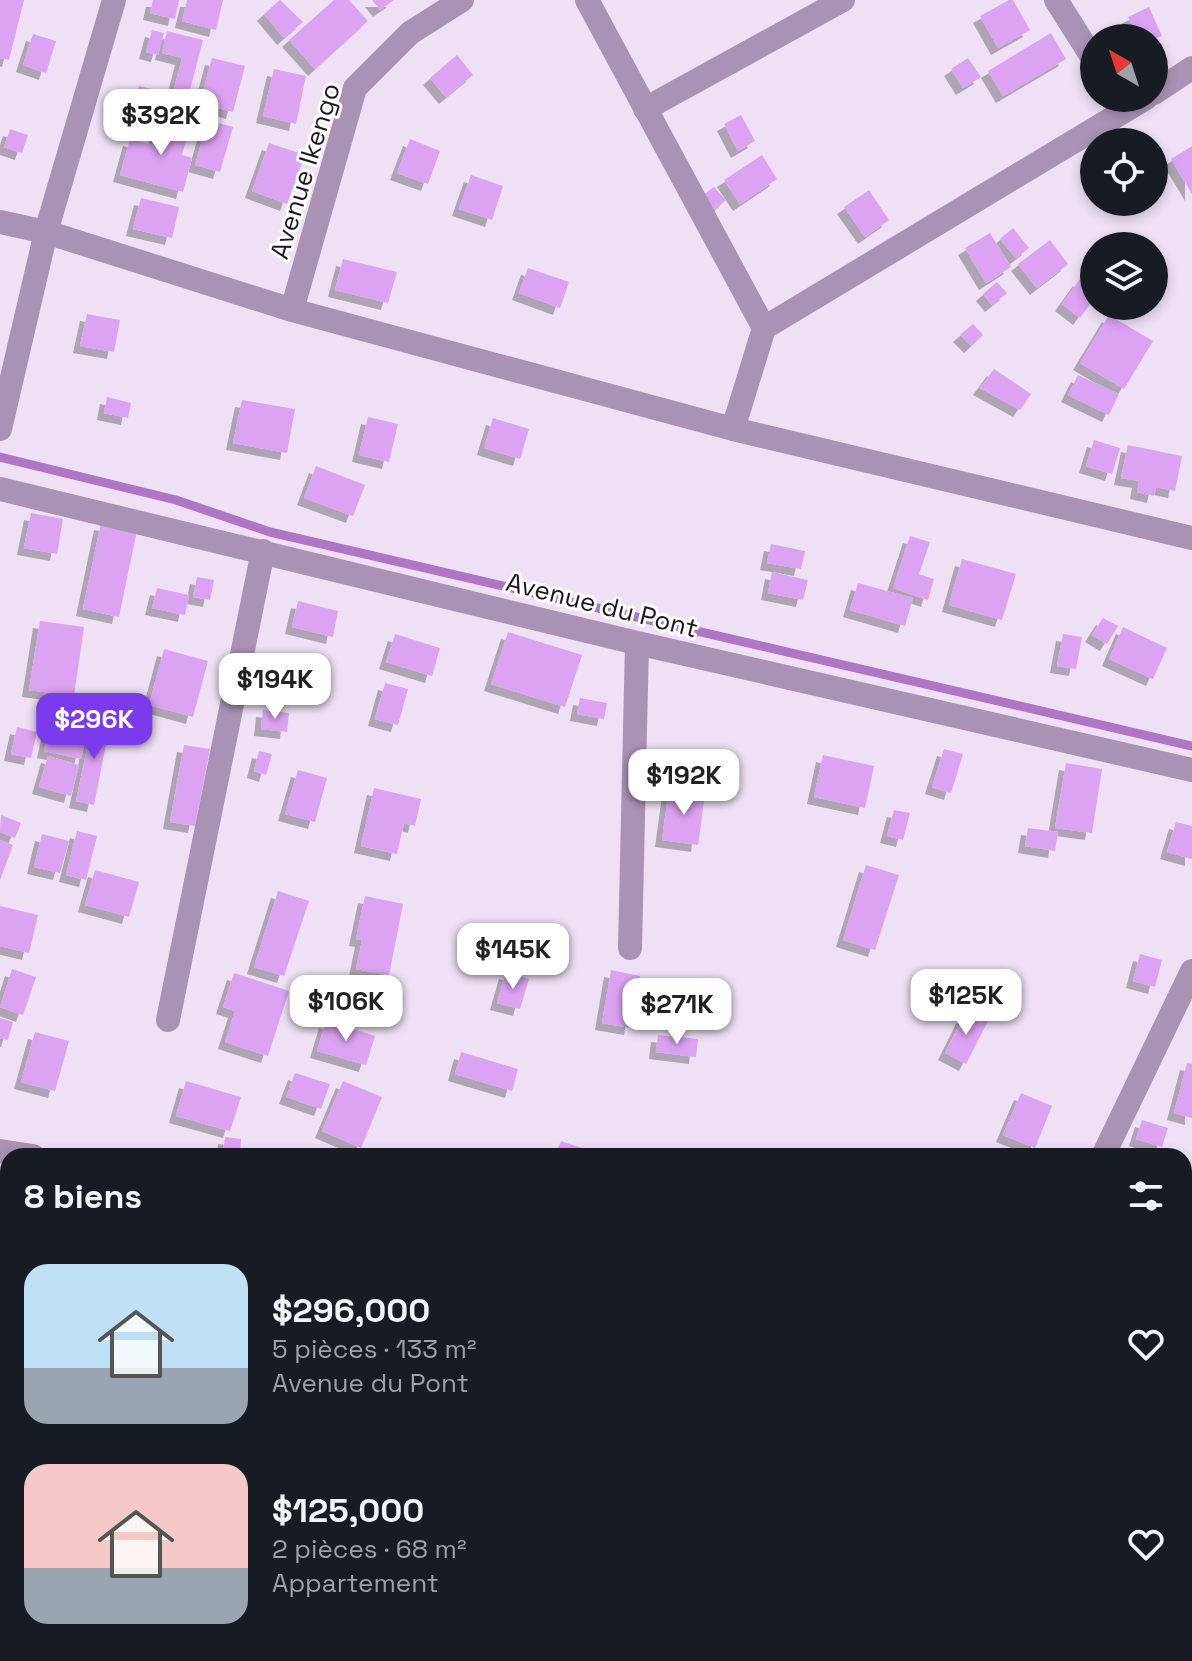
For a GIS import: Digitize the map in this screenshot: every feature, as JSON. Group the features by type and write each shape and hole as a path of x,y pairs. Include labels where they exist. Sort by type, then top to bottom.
{"street":[{"path":"2,415 46,232 114,0"},
{"name":"Avenue Ikengo","path":"292,310 355,88 410,33 462,0"},
{"path":"587,0 764,328"},
{"path":"645,109 843,0"},
{"path":"1056,0 1080,38"},
{"path":"1168,84 1192,68"},
{"path":"733,429 764,328 1114,112"},
{"path":"0,222 46,232 292,310 733,429 1192,538"},
{"name":"Avenue du Pont","path":"0,489 637,643 1192,770"},
{"path":"168,1020 263,551"},
{"path":"630,948 637,643"},
{"path":"1107,1148 1192,971"}],"building":[{"path":"0,0 24,0 9,60 0,58"},
{"path":"153,0 179,0 175,19 150,13"},
{"path":"187,0 223,0 216,30 182,21"},
{"path":"280,0 303,22 284,38 264,14"},
{"path":"334,0 349,0 368,21 315,69 289,40"},
{"path":"372,0 394,0 380,10"},
{"path":"1013,0 1030,30 998,48 980,16"},
{"path":"1149,7 1157,24 1131,24 1128,17"},
{"path":"152,30 164,33 158,55 146,52"},
{"path":"167,31 203,40 184,113 153,105 156,92 172,97 182,58 162,53"},
{"path":"1051,33 1066,59 1003,96 988,71"},
{"path":"33,34 56,41 46,73 23,65"},
{"path":"457,55 473,75 446,97 430,78"},
{"path":"212,58 245,66 233,112 200,103"},
{"path":"968,58 981,77 963,88 951,69"},
{"path":"274,69 306,76 296,124 263,116"},
{"path":"139,86 151,89 148,101 135,97"},
{"path":"161,115 191,123 182,155 192,158 183,192 120,175 130,139 153,145"},
{"path":"741,115 755,141 738,151 724,124"},
{"path":"208,120 233,127 220,172 195,165"},
{"path":"10,129 28,135 22,153 4,147"},
{"path":"410,139 440,151 428,184 397,173"},
{"path":"269,143 305,155 287,204 252,191"},
{"path":"1192,146 1192,194 1171,159"},
{"path":"762,155 777,179 740,204 724,180"},
{"path":"471,175 503,186 492,220 459,209"},
{"path":"714,187 726,200 715,210 702,196"},
{"path":"869,190 889,220 865,237 844,207"},
{"path":"141,198 179,207 172,238 133,229"},
{"path":"1013,228 1029,248 1016,258 1000,239"},
{"path":"990,233 1011,267 986,283 965,248"},
{"path":"1050,240 1068,264 1037,288 1018,264"},
{"path":"343,259 397,272 388,303 335,290"},
{"path":"528,268 569,282 560,308 519,293"},
{"path":"1080,279 1080,318 1062,304"},
{"path":"997,282 1007,293 992,305 983,294"},
{"path":"87,314 120,320 114,352 80,346"},
{"path":"1106,320 1117,320 1153,341 1124,389 1080,363"},
{"path":"973,324 983,335 971,346 960,335"},
{"path":"994,369 1031,394 1020,410 980,388"},
{"path":"1078,375 1119,394 1109,415 1068,395"},
{"path":"107,397 131,403 128,418 104,413"},
{"path":"242,400 295,409 287,453 233,443"},
{"path":"368,417 398,424 389,462 359,455"},
{"path":"493,418 529,429 520,459 484,448"},
{"path":"1094,440 1120,448 1112,474 1086,466"},
{"path":"1128,445 1182,456 1175,491 1156,487 1154,496 1137,492 1139,481 1121,478"},
{"path":"316,466 365,485 353,516 304,498"},
{"path":"31,513 63,519 57,554 24,548"},
{"path":"101,523 137,530 119,617 83,609"},
{"path":"910,536 930,542 919,574 934,579 928,600 893,588"},
{"path":"771,544 805,551 801,569 767,563"},
{"path":"962,559 1016,574 1002,620 949,605"},
{"path":"772,572 808,580 803,600 768,593"},
{"path":"197,577 214,580 210,600 193,597"},
{"path":"858,583 913,598 905,626 850,610"},
{"path":"157,588 189,595 185,615 152,608"},
{"path":"298,601 338,611 333,637 292,627"},
{"path":"1103,618 1118,626 1107,644 1092,635"},
{"path":"40,621 84,627 74,696 29,690"},
{"path":"1123,627 1167,648 1153,679 1109,659"},
{"path":"508,632 582,655 565,707 491,684"},
{"path":"395,634 440,648 432,676 386,662"},
{"path":"1063,634 1082,637 1076,669 1057,666"},
{"path":"164,649 208,661 193,717 149,705"},
{"path":"385,683 408,689 398,725 375,719"},
{"path":"580,698 607,703 604,719 577,714"},
{"path":"54,706 91,714 81,759 44,751"},
{"path":"263,710 289,713 287,732 261,729"},
{"path":"94,716 111,719 94,805 76,801"},
{"path":"17,727 37,732 31,758 11,754"},
{"path":"184,745 210,749 195,826 170,822"},
{"path":"944,749 963,754 951,793 932,787"},
{"path":"259,751 272,754 266,775 254,771"},
{"path":"823,755 874,766 865,808 814,797"},
{"path":"48,756 79,765 71,796 39,787"},
{"path":"1066,763 1102,769 1092,833 1055,828"},
{"path":"298,770 327,778 315,822 285,814"},
{"path":"374,788 421,799 415,826 404,823 397,854 361,846"},
{"path":"669,789 705,794 698,845 662,840"},
{"path":"894,810 910,813 903,840 887,836"},
{"path":"1,815 21,823 15,838 0,832"},
{"path":"1176,822 1192,826 1192,859 1167,852"},
{"path":"1028,828 1058,832 1055,851 1025,846"},
{"path":"77,831 97,836 86,880 66,875"},
{"path":"42,834 69,841 60,873 34,867"},
{"path":"0,840 13,845 0,880"},
{"path":"866,865 899,875 875,950 843,940"},
{"path":"95,870 139,882 129,917 85,905"},
{"path":"278,891 309,901 284,976 254,967"},
{"path":"365,896 403,904 389,975 356,969 362,940 356,939"},
{"path":"0,906 38,915 29,953 0,946"},
{"path":"1140,954 1162,960 1155,987 1133,981"},
{"path":"12,969 36,977 23,1015 0,1007"},
{"path":"611,970 640,976 631,1028 602,1023"},
{"path":"506,972 529,979 520,1009 497,1003"},
{"path":"234,973 289,991 268,1056 225,1042 235,1011 223,1007"},
{"path":"966,1011 988,1021 966,1064 945,1053"},
{"path":"0,1018 13,1022 8,1040 0,1038"},
{"path":"326,1021 375,1036 366,1065 317,1051"},
{"path":"35,1032 69,1041 55,1091 21,1082"},
{"path":"658,1035 698,1039 696,1057 656,1052"},
{"path":"461,1052 518,1069 512,1091 455,1074"},
{"path":"1187,1063 1192,1064 1192,1118 1174,1113"},
{"path":"295,1073 330,1084 321,1109 286,1097"},
{"path":"186,1081 241,1097 230,1131 176,1116"},
{"path":"343,1081 382,1097 361,1148 322,1131"},
{"path":"1021,1093 1052,1106 1035,1148 1003,1135"},
{"path":"1142,1120 1168,1128 1162,1147 1136,1139"},
{"path":"225,1137 241,1139 240,1148 224,1148"},
{"path":"561,1141 582,1148 558,1148"}],"waterway":[{"path":"0,457 176,500 270,532 1192,746"}]}
